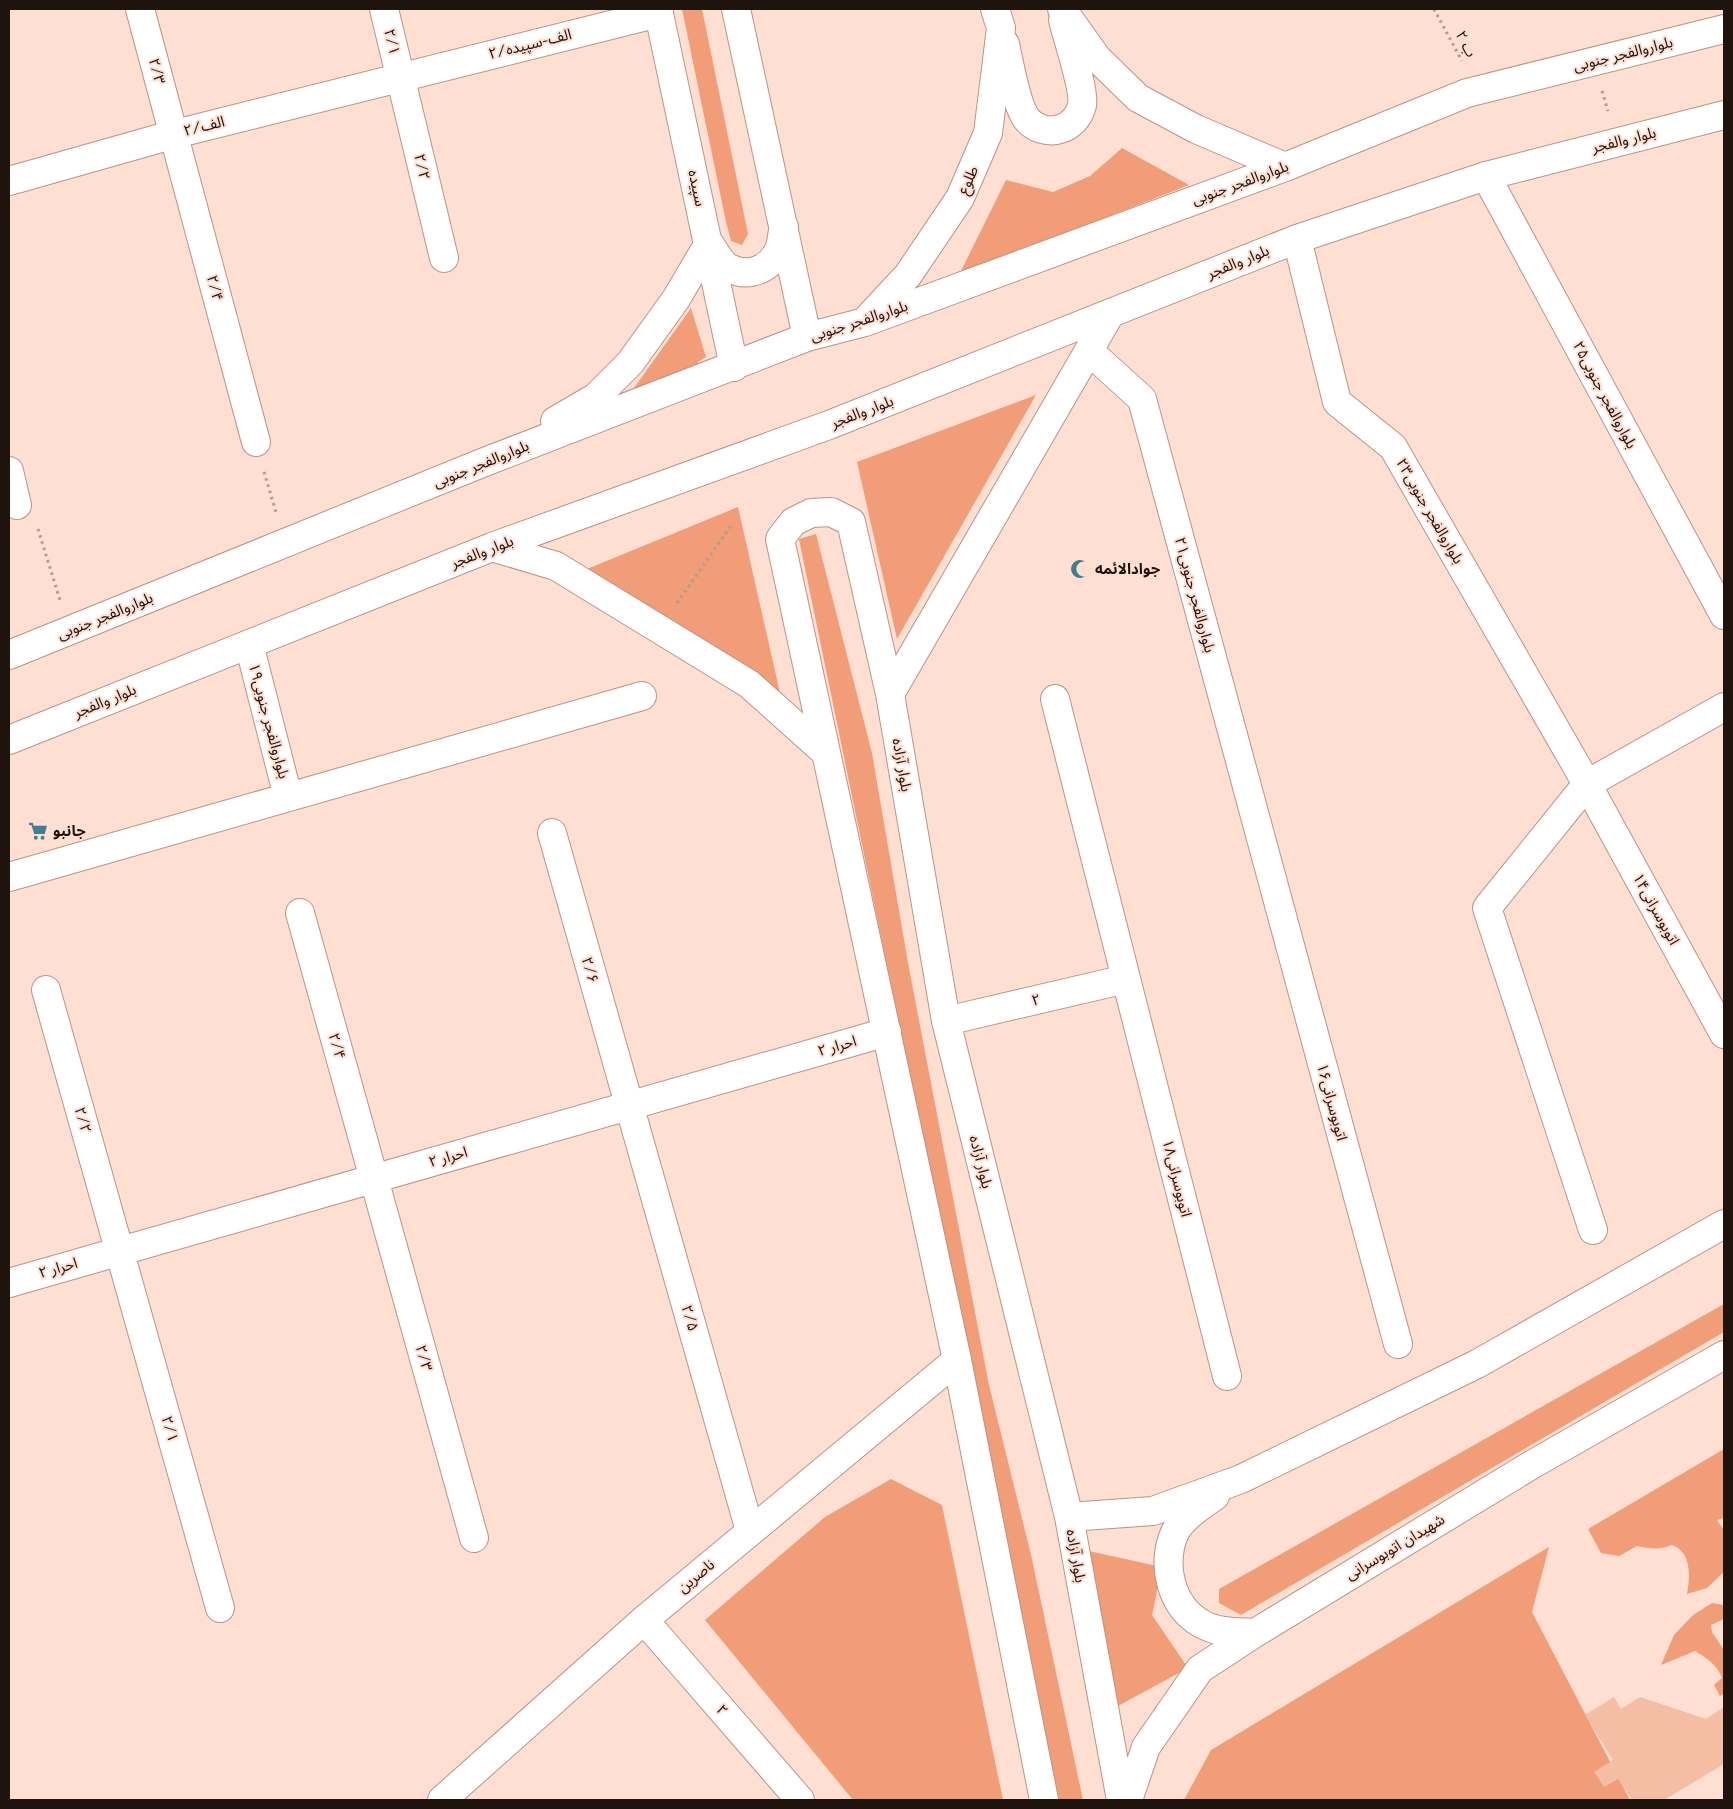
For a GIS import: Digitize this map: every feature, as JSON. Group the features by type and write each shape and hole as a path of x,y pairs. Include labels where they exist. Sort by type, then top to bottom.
{"main road":[{"name":"۲/۳","path":"140,9 175,134"},
{"name":"۲/۱","path":"384,9 400,76"},
{"path":"736,9 807,337"},
{"path":"998,19 1021,107 1026,118 1035,127 1059,130 1070,124 1078,116 1082,104 1082,92 1061,9"},
{"path":"1061,9 1098,58 1138,98 1196,129 1285,167"},
{"name":"۲/الف-سپیده","path":"400,76 659,11"},
{"name":"سپیده","path":"659,11 734,367"},
{"name":"طلوع","path":"864,322 908,276 960,198 988,133 998,19"},
{"name":"بلواروالفجر جنوبی","path":"9,655 482,463 734,367 807,337 864,322 1285,167 1458,96 1724,29"},
{"name":"۲/الف","path":"9,180 175,134 400,76"},
{"name":"۲/۲","path":"400,76 444,258"},
{"name":"بلوار والفجر","path":"9,740 492,547 812,432 1297,239 1486,176 1724,115"},
{"name":"۲/۴","path":"175,134 256,442"},
{"name":"بلواروالفجر جنوبی۲۵","path":"1486,176 1724,614"},
{"path":"482,463 596,397 630,363 676,299 709,243 727,267 745,273 760,270 773,260 780,246 784,227"},
{"name":"بلواروالفجر جنوبی۲۳","path":"1297,239 1338,402 1393,447 1587,784"},
{"path":"890,694 1110,314"},
{"name":"بلواروالفجر جنوبی۲۱","path":"1089,351 1142,399 1267,860"},
{"path":"9,471 17,505"},
{"name":"بلوار آزاده","path":"825,752 780,539 792,522 811,513 831,512 851,522 890,694 946,1021 1069,1517 1121,1800"},
{"path":"492,547 556,566 749,684 825,752 957,1360 1044,1800"},
{"name":"بلواروالفجر جنوبی۱۹","path":"249,644 288,797"},
{"path":"9,877 642,696"},
{"name":"اتوبوسرانی۱۸","path":"1055,699 1227,1376"},
{"path":"1593,1230 1487,908 1587,784 1724,706"},
{"name":"اتوبوسرانی۱۴","path":"1587,784 1724,1034"},
{"name":"۲/۶","path":"552,833 628,1106"},
{"name":"اتوبوسرانی۱۶","path":"1267,860 1398,1344"},
{"name":"۲/۴","path":"300,913 374,1178"},
{"name":"۲","path":"946,1021 1126,979"},
{"name":"۲/۲","path":"46,990 120,1251"},
{"name":"۲ احرار","path":"9,1283 887,1032"},
{"name":"۲/۵","path":"628,1106 750,1531"},
{"name":"۲/۳","path":"374,1178 474,1538"},
{"path":"1069,1517 1153,1511 1241,1479 1477,1364 1724,1224"},
{"name":"۲/۱","path":"120,1251 220,1608"},
{"name":"شهیدان اتوبوسرانی","path":"1128,1800 1146,1747 1200,1669 1255,1633 1533,1464 1724,1355"},
{"name":"ناصرین","path":"442,1800 644,1620 957,1360"},
{"path":"1241,1479 1193,1511 1176,1531 1168,1556 1170,1583 1182,1607 1202,1624 1227,1632 1255,1633"},
{"name":"۲","path":"644,1620 800,1800"}],"path":[{"name":"۲ ب","path":"1434,9 1478,90"},
{"path":"1593,62 1618,142"},
{"path":"256,442 285,544"},
{"path":"17,505 30,501 69,631"},
{"path":"674,608 732,523"}],"shaded area":[{"path":"682,9 702,9 748,234 742,245 731,241 726,222"},
{"path":"1122,148 1189,185 959,275 1006,180 1053,192 1090,176"},
{"path":"691,308 706,357 698,362 697,381 624,402"},
{"path":"1036,395 897,639 857,462"},
{"path":"738,507 780,693 587,569"},
{"path":"816,534 872,753 908,963 989,1385 1032,1559 1083,1800 1059,1800 799,539"},
{"path":"1724,1304 1724,1332 1241,1615 1219,1603 1219,1589"},
{"path":"1724,1449 1724,1518 1717,1520 1724,1530 1724,1572 1707,1588 1687,1594 1689,1573 1686,1559 1679,1548 1672,1545 1663,1548 1637,1546 1619,1556 1601,1553 1588,1529"},
{"path":"891,1479 942,1505 1003,1800 853,1800 705,1620 825,1517"},
{"path":"1549,1547 1532,1612 1630,1800 1184,1800 1211,1750"},
{"path":"1084,1550 1162,1567 1152,1615 1188,1668 1118,1706"},
{"path":"1712,1603 1724,1605 1724,1619 1711,1625 1712,1632 1724,1650 1724,1694 1720,1696 1714,1685 1722,1678 1720,1673 1711,1662 1695,1651 1661,1665 1674,1635 1693,1615"}],"building":[{"path":"1614,1697 1621,1709 1640,1697 1706,1719 1724,1707 1724,1764 1664,1800 1632,1800 1618,1779 1604,1787 1594,1772 1613,1760 1585,1715"}],"place":[{"name":"جوادالائمه","path":"1080,569"},
{"name":"جانبو","path":"38,831"}]}
